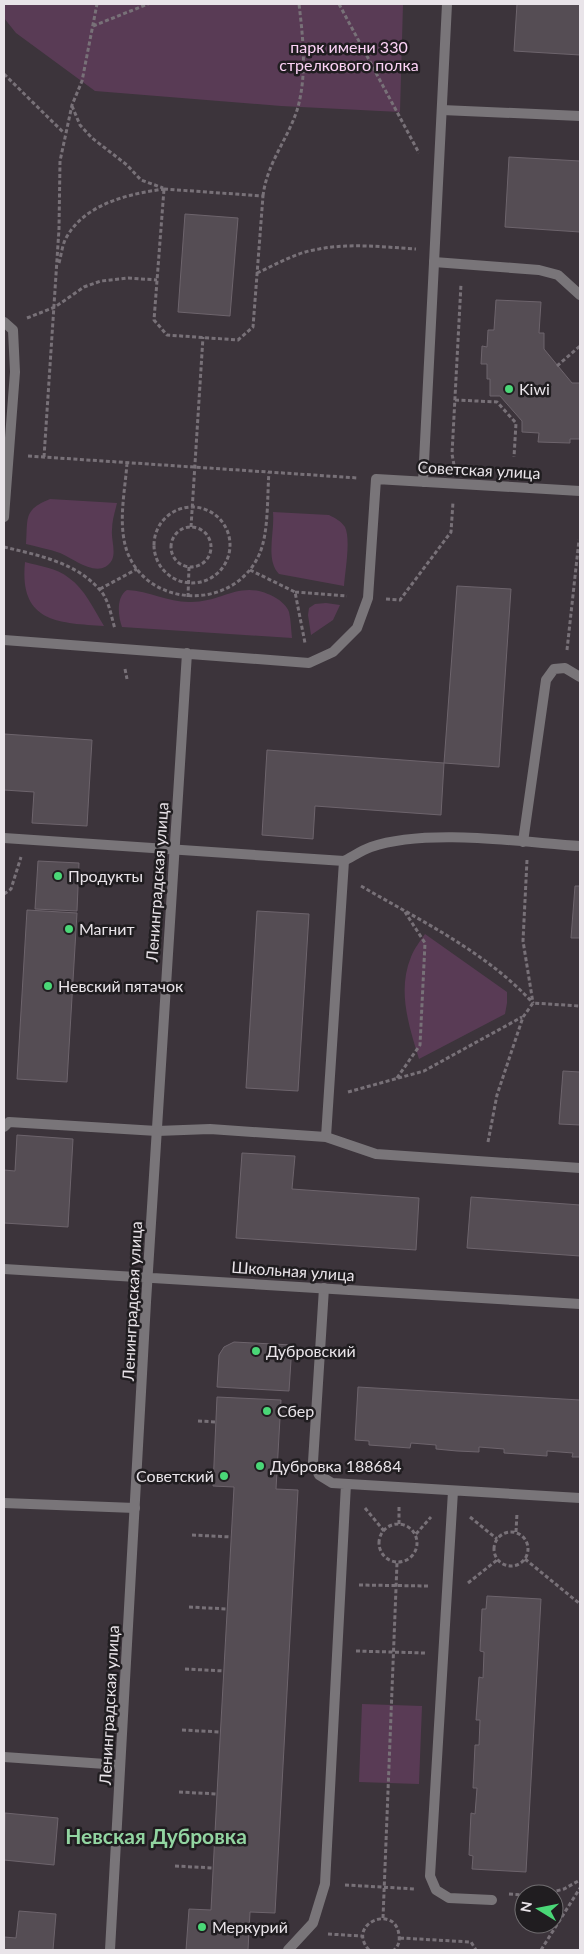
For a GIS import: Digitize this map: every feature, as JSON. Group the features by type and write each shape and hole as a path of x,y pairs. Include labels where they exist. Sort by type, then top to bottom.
{"street":[{"path":"423,482 447,4"},
{"path":"442,110 580,116"},
{"path":"434,262 539,270 558,275 580,295"},
{"path":"4,322 13,330 16,372 4,517"},
{"path":"4,640 309,663 334,652 357,628 368,598 376,480"},
{"name":"Советская улица","path":"376,480 580,491"},
{"name":"Ленинградская улица","path":"110,1950 148,1277 187,653"},
{"path":"523,842 546,680 554,669 565,668 580,677"},
{"path":"4,838 344,861 371,847 409,840 459,838 580,846"},
{"path":"326,1137 344,861"},
{"path":"4,1127 9,1122 157,1131 210,1129 326,1137 376,1154 580,1168"},
{"name":"Школьная улица","path":"4,1269 580,1304"},
{"path":"324,1288 313,1462 319,1475 332,1483 580,1498"},
{"path":"288,1950 314,1923 325,1884 346,1484"},
{"path":"453,1491 430,1876 436,1890 449,1898 492,1900"},
{"path":"4,1503 135,1508"},
{"path":"4,1757 120,1765"}],"path":[{"path":"44,457 55,306 60,161 72,106 82,81 97,4"},
{"path":"92,26 148,4"},
{"path":"164,189 154,320 167,335 238,340 253,327 265,180 298,108 304,71 299,4"},
{"path":"339,4 420,154"},
{"path":"4,74 65,133"},
{"path":"72,106 80,125 92,138 127,165 141,180 164,189"},
{"path":"57,268 65,240 82,219 105,204 132,194 164,189 263,196"},
{"path":"257,274 290,258 317,249 350,245 435,250"},
{"path":"454,465 452,454 461,264"},
{"path":"13,330 31,316 55,306 84,287 101,281 128,278 157,280"},
{"path":"191,527 203,337"},
{"path":"557,366 580,346"},
{"path":"455,400 497,402 516,423 514,457"},
{"path":"8,455 376,480"},
{"path":"127,463 122,525 124,541 129,555 147,580 174,594 188,597 206,596 223,591 238,582 250,570 259,556 264,539 269,472"},
{"path":"388,599 400,600 451,532 453,502"},
{"path":"202,508 213,513 221,520 227,530 230,552 220,572 200,583 188,584 177,581 167,575 160,566 155,556 154,544 156,533 161,523 169,514 180,509 202,508"},
{"path":"191,527 205,533 210,540 211,548 209,556 204,562 197,566 189,567 175,560 170,546 177,532 183,528 191,527"},
{"path":"565,668 580,540"},
{"path":"4,547 60,562 81,574 100,590 109,608 114,625"},
{"path":"188,597 189,567"},
{"path":"100,590 137,568"},
{"path":"250,570 295,592 340,596"},
{"path":"295,592 303,632"},
{"path":"4,894 10,889 26,840"},
{"path":"485,1161 497,1095 523,1017 533,1003 523,941 527,855 523,842"},
{"path":"343,876 460,943 514,982 533,1003 580,1006"},
{"path":"396,1078 420,1045 425,943 405,912"},
{"path":"329,1097 424,1071 523,1017"},
{"path":"198,1421 216,1422"},
{"path":"196,1474 213,1475"},
{"path":"395,1524 404,1524 416,1534 418,1542 412,1557 405,1562 397,1563 390,1561 384,1556 380,1550 379,1543 384,1531 395,1524"},
{"path":"516,1532 525,1538 529,1548 525,1559 517,1566 506,1566 497,1560 493,1550 497,1539 505,1533 516,1532"},
{"path":"192,1535 231,1537"},
{"path":"525,1559 580,1604"},
{"path":"341,1585 463,1587 497,1560"},
{"path":"383,1918 397,1563"},
{"path":"189,1607 227,1609"},
{"path":"338,1650 444,1653"},
{"path":"186,1669 224,1670"},
{"path":"182,1730 220,1732"},
{"path":"179,1792 217,1794"},
{"path":"175,1866 213,1868"},
{"path":"564,1890 580,1880"},
{"path":"325,1884 436,1890"},
{"path":"541,1950 580,1888"},
{"path":"369,1950 364,1945 362,1936 366,1926 373,1920 383,1918 392,1921 398,1929 400,1938 397,1948 394,1950"},
{"path":"304,1933 362,1936"},
{"path":"400,1938 471,1942 476,1950"}],"green space":[{"name":"парк имени 330 стрелкового полка","path":"4,4 403,4 400,112 281,106 95,91 16,33 4,18"},
{"path":"50,499 117,503 112,526 113,556 107,566 94,568 86,566 60,553 26,544 27,521 31,511"},
{"path":"273,512 329,515 342,523 348,540 344,586 279,574 272,561 271,554"},
{"path":"25,562 59,572 75,583 89,600 104,626 57,620 35,608 28,597 25,582"},
{"path":"127,590 144,592 183,602 214,599 243,590 264,592 278,599 287,608 290,615 292,638 122,627 119,612 120,602 123,593"},
{"path":"315,604 340,605 333,620 311,635 308,615 309,608"},
{"path":"425,934 507,992 507,1003 505,1014 419,1059 408,1021 405,983 411,957"},
{"path":"362,1704 422,1706 419,1784 359,1782"}],"building":[{"path":"517,4 580,4 580,55 514,51"},
{"path":"509,157 580,161 580,232 505,227"},
{"path":"185,214 238,218 230,316 178,312"},
{"path":"496,300 541,302 539,333 544,333 544,349 572,383 580,383 580,439 570,439 570,443 538,442 539,433 522,432 522,421 500,396 490,396 490,379 487,379 487,364 481,364 482,346 487,347 488,330 494,330"},
{"path":"457,586 511,589 499,767 444,763"},
{"path":"4,734 92,740 87,826 32,823 34,792 4,790"},
{"path":"267,750 444,763 441,815 315,806 313,839 262,835"},
{"name":"Продукты","path":"38,861 79,863 77,911 35,909"},
{"path":"575,886 580,886 580,938 571,938"},
{"name":"Невский пятачок","path":"27,910 77,913 67,1082 17,1079"},
{"path":"257,911 309,914 298,1091 246,1088"},
{"path":"563,1071 580,1072 580,1125 559,1124"},
{"path":"17,1135 73,1139 68,1227 4,1223 4,1170 15,1171"},
{"path":"242,1153 295,1156 292,1189 419,1198 416,1250 236,1238"},
{"path":"471,1197 580,1205 580,1256 467,1248"},
{"path":"234,1342 292,1345 289,1391 217,1387 219,1355 224,1347"},
{"path":"358,1387 580,1400 580,1457 572,1457 573,1453 547,1451 547,1456 504,1453 504,1449 479,1447 479,1452 457,1451 436,1449 436,1445 411,1443 410,1448 369,1445 369,1441 355,1440"},
{"path":"217,1397 281,1400 276,1489 298,1490 275,1913 250,1912 248,1950 186,1950 189,1909 211,1910 234,1487 213,1486"},
{"path":"487,1596 541,1599 526,1872 472,1869 473,1856 469,1855 471,1813 475,1814 477,1788 473,1788 475,1745 479,1745 480,1720 476,1720 479,1677 483,1678 484,1652 480,1651 482,1609 486,1609"},
{"path":"5,1813 58,1818 54,1865 4,1860"},
{"path":"19,1911 56,1914 53,1950 4,1950 4,1937 16,1938"}],"place":[{"name":"Kiwi","path":"509,389"},
{"name":"Продукты","path":"58,876"},
{"name":"Магнит","path":"69,929"},
{"name":"Невский пятачок","path":"48,986"},
{"name":"Дубровский","path":"256,1351"},
{"name":"Сбер","path":"267,1411"},
{"name":"Дубровка 188684","path":"260,1466"},
{"name":"Советский","path":"224,1476"},
{"name":"Меркурий","path":"202,1927"}],"district":[{"name":"Невская Дубровка","path":"156,1837"}]}
